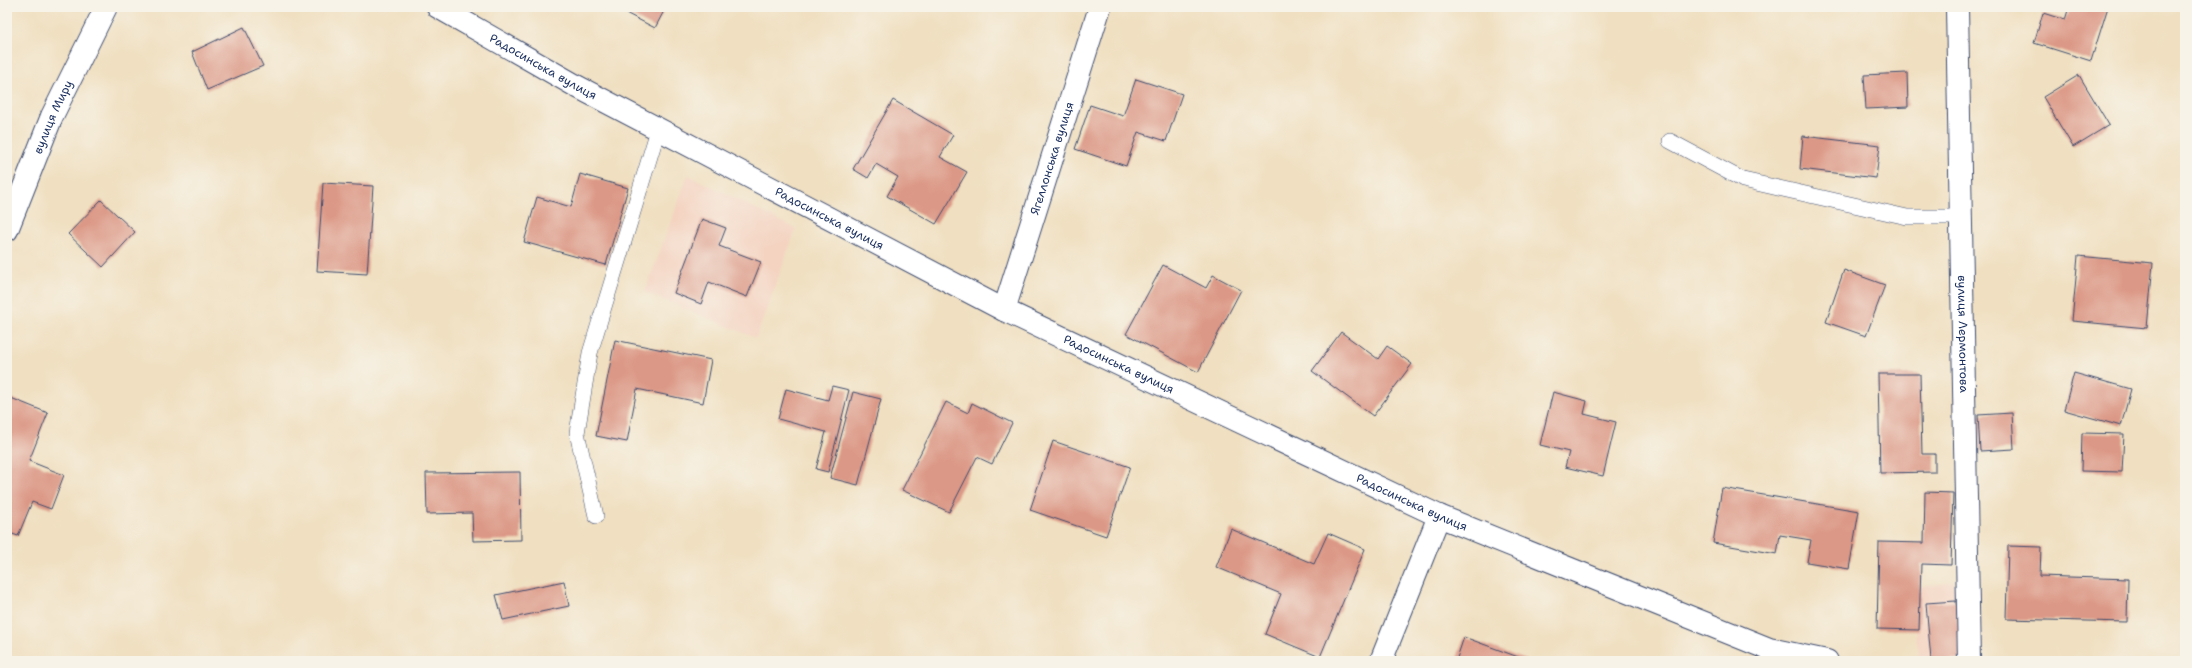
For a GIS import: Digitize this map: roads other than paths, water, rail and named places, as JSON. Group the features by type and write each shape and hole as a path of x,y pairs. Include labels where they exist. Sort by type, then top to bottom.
{"street":[{"name":"вулиця Миру","path":"7,230 52,116 106,7"},
{"name":"Радосинська вулиця","path":"438,7 578,87 658,130 1004,310 1439,516 1769,649 1827,661"},
{"name":"Ягеллонська вулиця","path":"1004,310 1100,7"},
{"name":"вулиця Лермонтова","path":"1957,7 1969,661"},
{"path":"1381,661 1439,516"}],"lane":[{"path":"596,516 577,433 590,353 658,130"},
{"path":"1670,141 1743,180 1907,217 1961,217"}]}
